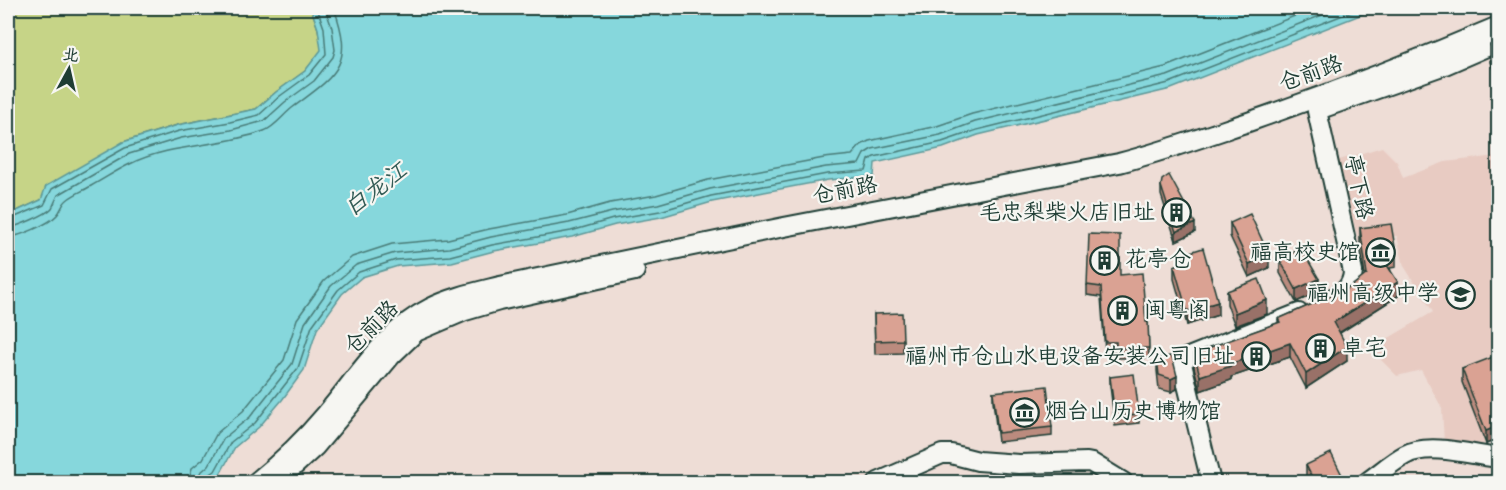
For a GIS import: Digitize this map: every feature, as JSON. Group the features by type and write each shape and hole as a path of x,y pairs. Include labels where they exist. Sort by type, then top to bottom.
{"street":[{"name":"仓前路","path":"256,483 298,445 394,333 417,316 443,302 500,286 784,227 1077,172 1149,155 1314,99 1440,51 1498,26"},
{"name":"仓前路","path":"277,483 315,447 392,354 416,332 465,311 499,301 787,237 1112,174 1181,156 1317,111 1498,42"},
{"name":"亭下路","path":"1211,483 1181,360 1311,308 1344,292 1351,285 1352,265 1317,111"},
{"path":"1367,483 1405,455 1420,450 1498,458"},
{"path":"878,483 942,454 951,454 978,461 1019,464 1087,462 1096,465 1123,483"}],"shaded area":[{"name":"福州高级中学","path":"1382,147 1397,162 1403,178 1445,162 1498,156 1498,439 1486,444 1444,443 1442,408 1421,370 1397,376 1370,349 1433,312 1404,266 1397,236 1359,241 1336,161"}],"green space":[{"path":"8,8 311,8 322,50 305,71 256,109 177,125 123,142 41,200 8,215"}],"water":[{"name":"白龙江","path":"311,8 1378,8 1171,89 978,135 943,148 875,163 874,176 828,180 712,202 661,217 615,225 572,237 494,251 452,262 398,266 362,277 342,294 317,329 304,370 259,427 235,447 219,476 206,482 8,482 8,215 41,200 46,186 123,142 178,125 256,109 305,71 321,50 318,29"}],"building":[{"path":"1498,41 1498,64 1490,45"},
{"name":"毛忠梨柴火店旧址","path":"1169,175 1195,223 1176,232 1161,186 1162,180"},
{"path":"1250,214 1269,255 1249,264 1230,223"},
{"path":"1391,224 1396,253 1381,256 1398,282 1334,322 1347,347 1306,374 1290,343 1200,376 1194,353 1280,322 1278,319 1349,288 1367,274 1360,228"},
{"path":"1089,234 1120,235 1120,275 1142,273 1149,348 1116,348 1116,342 1105,342 1101,287 1087,285"},
{"path":"1203,248 1218,302 1187,311 1174,266 1189,261 1187,253"},
{"path":"1301,248 1319,279 1296,289 1280,260"},
{"path":"1259,279 1267,300 1235,313 1227,291"},
{"path":"902,313 903,340 875,341 874,314"},
{"path":"1498,355 1498,426 1486,431 1462,369"},
{"path":"1172,356 1177,376 1171,379 1159,375 1157,358"},
{"path":"1134,374 1139,414 1115,416 1110,377"},
{"path":"1047,386 1052,427 998,433 993,392"},
{"path":"1331,453 1344,479 1337,483 1298,483 1312,477 1306,465"}],"place":[{"name":"毛忠梨柴火店旧址","path":"1176,213"},
{"name":"福高校史馆","path":"1381,253"},
{"name":"花亭仓","path":"1104,260"},
{"name":"福州高级中学","path":"1460,294"},
{"name":"闽粤阁","path":"1123,311"},
{"name":"卓宅","path":"1321,349"},
{"name":"福州市仓山水电设备安装公司旧址","path":"1256,357"},
{"name":"烟台山历史博物馆","path":"1024,412"}]}
